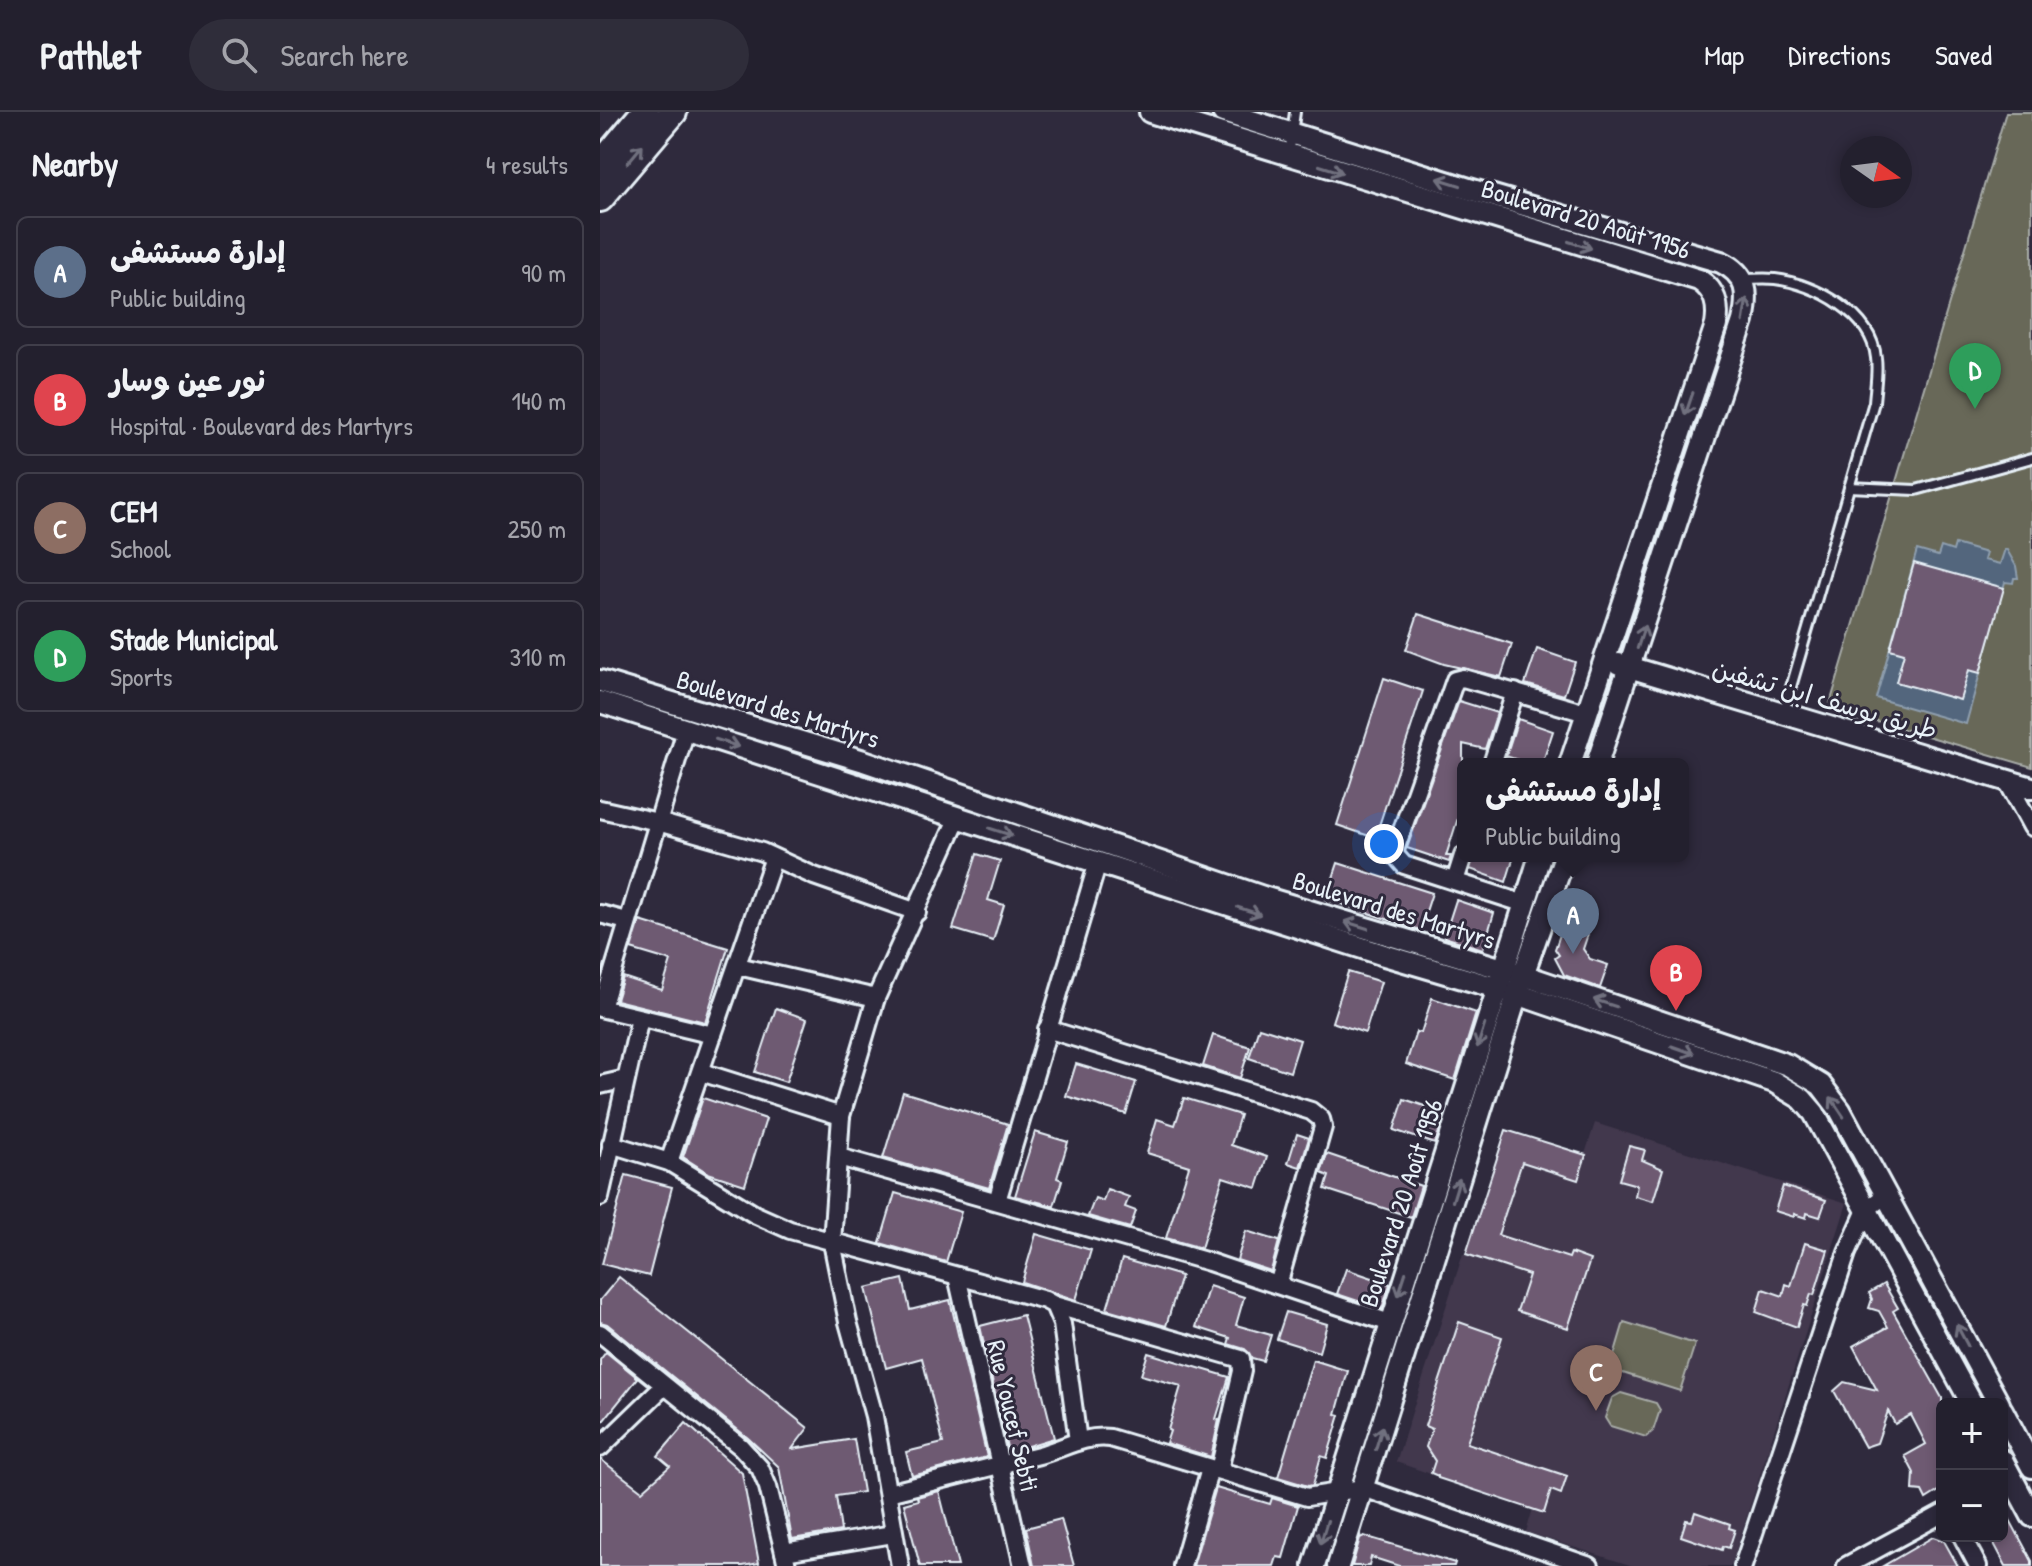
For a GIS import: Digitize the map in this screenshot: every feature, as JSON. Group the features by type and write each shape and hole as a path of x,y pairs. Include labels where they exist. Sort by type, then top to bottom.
{"main road":[{"path":"600,166 645,112"},
{"path":"600,198 673,112"}],"street":[{"name":"Boulevard 20 Août 1956","path":"1150,112 1699,280 1714,295 1718,311 1716,325 1572,758"},
{"path":"1223,112 1255,117 1291,133 1469,189 1721,262 1736,270 1744,279 1748,302 1743,321 1599,758"},
{"path":"1709,288 1744,279"},
{"name":"طريق يوسف ابن تشفين","path":"1604,660 2032,788"},
{"path":"1525,904 1404,865 1395,850 1452,683 1463,678 1586,713"},
{"name":"Boulevard des Martyrs","path":"600,681 864,761 1510,982 1760,1076 1792,1091 1808,1104 1866,1210"},
{"path":"1494,758 1515,692"},
{"name":"Boulevard des Martyrs","path":"600,702 1384,955 1510,982 1768,1057 1805,1074 1821,1085 1840,1110 1996,1398"},
{"path":"686,730 601,1008 713,1035"},
{"path":"2007,781 2032,827"},
{"path":"600,809 762,852 773,860 917,912"},
{"path":"900,1566 874,1416 848,1322 832,1242 841,1116 876,998 958,817"},
{"path":"669,1162 773,860"},
{"path":"997,1201 1098,862"},
{"path":"1455,881 1461,862"},
{"name":"Boulevard 20 Août 1956","path":"1338,1566 1510,982 1525,904 1538,862"},
{"path":"1510,982 1562,862"},
{"path":"600,914 627,921"},
{"path":"738,966 876,998"},
{"name":"Boulevard 20 Août 1956","path":"1314,1566 1390,1323 1510,982"},
{"path":"600,1197 640,1018"},
{"path":"1047,1029 1311,1111 1321,1119 1323,1127 1278,1285"},
{"path":"701,1072 841,1116"},
{"path":"600,1085 626,1079"},
{"path":"611,1144 669,1162 754,1214 790,1230 1045,1300 1241,1359 1242,1371 1182,1566"},
{"path":"839,1157 1278,1285 1390,1323"},
{"path":"1743,1566 1847,1253 1866,1210 1887,1194"},
{"path":"1866,1210 1969,1398"},
{"name":"Rue Youcef Sebti","path":"957,1276 1023,1566"},
{"path":"1054,1305 1066,1345 1078,1441"},
{"path":"604,1344 664,1386 741,1447 760,1468 768,1487 782,1562 893,1534"},
{"path":"600,1448 664,1386"},
{"path":"2008,1422 2031,1466 2008,1471"},
{"path":"888,1493 1057,1450 1096,1436 1307,1497 1363,1488 1590,1566"},
{"path":"2008,1477 2032,1516"},
{"path":"1846,1566 1936,1517"},
{"path":"1965,1542 1978,1566"}],"lane":[{"path":"1289,156 1295,112"},
{"path":"1242,141 1255,117"},
{"path":"1744,279 1776,279 1807,289 1852,311 1866,327 1876,357 1874,402 1782,715"},
{"path":"1849,487 1916,490 2032,458"}],"shaded area":[{"path":"1595,1123 1847,1203 1731,1566 1633,1566 1526,1532 1533,1509 1396,1462 1506,1130 1585,1154"}],"green space":[{"path":"2006,112 2032,112 2032,767 1829,707"},
{"path":"1624,1322 1695,1344 1680,1391 1610,1369"},
{"path":"1621,1393 1656,1403 1660,1410 1653,1431 1646,1437 1610,1426 1605,1418 1612,1398"}],"water":[{"path":"1955,544 1986,553 1984,560 2000,564 2007,550 2016,566 2018,578 2014,578 2013,583 2005,582 1966,724 1876,698 1917,550 1938,556 1941,547 1953,551"}],"building":[{"path":"1914,563 2004,588 1980,673 1969,670 1960,700 1896,682 1904,653 1890,649"},
{"path":"1418,614 1512,644 1501,677 1444,664 1406,650"},
{"path":"1537,649 1575,662 1564,695 1525,684"},
{"path":"1384,678 1423,691 1375,838 1337,825"},
{"path":"1459,701 1497,713 1485,749 1463,744 1463,758 1457,758 1457,821 1446,856 1451,856 1449,862 1407,848"},
{"path":"1518,719 1553,731 1544,758 1506,756"},
{"path":"977,854 1000,861 988,900 1004,905 993,941 953,929"},
{"path":"1472,862 1512,862 1506,882 1470,869"},
{"path":"1338,863 1432,893 1420,930 1326,899"},
{"path":"1456,900 1494,913 1483,949 1444,937"},
{"path":"1565,920 1590,928 1583,949 1590,959 1608,965 1600,988 1564,975 1555,958 1559,955 1555,949"},
{"path":"640,921 728,948 705,1022 616,1000 623,977 662,990 671,961 631,949"},
{"path":"1348,972 1381,982 1365,1033 1332,1022"},
{"path":"1432,998 1476,1013 1455,1080 1406,1064 1416,1032 1421,1033"},
{"path":"776,1008 807,1019 786,1082 755,1072"},
{"path":"1259,1027 1300,1040 1290,1072 1249,1058"},
{"path":"1213,1035 1250,1047 1240,1078 1203,1066"},
{"path":"1076,1064 1136,1082 1126,1114 1066,1096"},
{"path":"903,1092 1008,1124 989,1188 883,1158"},
{"path":"703,1098 766,1119 745,1185 708,1173 683,1157"},
{"path":"1184,1098 1240,1115 1231,1145 1267,1157 1257,1188 1223,1177 1201,1248 1166,1238 1189,1166 1147,1153 1157,1119 1175,1125"},
{"path":"1404,1099 1445,1113 1435,1144 1394,1130"},
{"path":"1506,1130 1586,1155 1578,1180 1522,1162 1498,1235 1569,1258 1571,1253 1590,1260 1568,1328 1517,1311 1529,1275 1466,1254"},
{"path":"1035,1132 1068,1142 1057,1178 1062,1180 1054,1206 1015,1196"},
{"path":"1297,1134 1309,1138 1300,1167 1288,1163"},
{"path":"1629,1146 1645,1150 1642,1160 1663,1169 1653,1201 1635,1196 1637,1185 1619,1180"},
{"path":"1327,1154 1421,1186 1411,1217 1325,1189 1329,1176 1321,1173"},
{"path":"626,1175 672,1187 649,1276 602,1264"},
{"path":"1783,1186 1826,1200 1820,1217 1807,1213 1806,1218 1794,1214 1794,1217 1775,1211"},
{"path":"1107,1189 1129,1197 1125,1207 1136,1211 1130,1228 1088,1216 1095,1198 1103,1201"},
{"path":"895,1193 961,1212 946,1262 880,1243"},
{"path":"1246,1231 1279,1241 1271,1271 1237,1260"},
{"path":"1036,1234 1091,1250 1076,1300 1022,1282"},
{"path":"1805,1243 1828,1250 1814,1295 1811,1294 1807,1306 1804,1305 1797,1327 1756,1312 1763,1289 1783,1296 1786,1284 1791,1286"},
{"path":"1122,1259 1181,1276 1166,1326 1107,1309"},
{"path":"1346,1269 1390,1284 1382,1309 1337,1294"},
{"path":"619,1277 808,1428 792,1449 854,1439 863,1492 836,1496 841,1531 792,1539 779,1467 748,1438 607,1324 600,1322 600,1300"},
{"path":"903,1279 910,1310 950,1300 987,1457 912,1476 906,1452 943,1443 935,1410 922,1358 886,1368 866,1288"},
{"path":"1884,1284 1898,1308 1893,1311 1942,1398 1936,1398 1936,1493 1926,1499 1922,1491 1913,1490 1914,1473 1905,1456 1926,1444 1911,1415 1895,1424 1888,1411 1877,1443 1865,1447 1834,1391 1844,1382 1877,1390 1853,1346 1888,1327 1879,1311 1869,1308 1872,1299 1869,1293"},
{"path":"1209,1286 1244,1297 1236,1325 1271,1335 1263,1361 1252,1358 1245,1349 1228,1344 1230,1338 1196,1327"},
{"path":"1286,1312 1327,1324 1319,1352 1277,1339"},
{"path":"1023,1315 1054,1438 1008,1452 980,1326"},
{"path":"1459,1322 1502,1337 1467,1443 1567,1476 1561,1494 1551,1490 1544,1513 1431,1473 1435,1461 1426,1447 1432,1429 1425,1426"},
{"path":"606,1352 638,1378 600,1425 600,1360"},
{"path":"1148,1353 1229,1377 1216,1419 1219,1420 1211,1457 1166,1443 1181,1386 1141,1375"},
{"path":"1313,1360 1348,1371 1336,1414 1340,1415 1327,1458 1321,1456 1313,1485 1308,1486 1278,1477"},
{"path":"686,1423 742,1473 759,1563 743,1566 600,1566 600,1459 642,1491 670,1466 658,1456"},
{"path":"1216,1488 1270,1504 1272,1498 1298,1506 1283,1558 1277,1557 1274,1566 1193,1566"},
{"path":"939,1491 958,1566 920,1566 904,1504"},
{"path":"1695,1512 1730,1524 1729,1528 1735,1530 1729,1548 1723,1546 1722,1550 1681,1536 1686,1520 1692,1521"},
{"path":"2008,1516 2032,1566 2006,1566 1993,1542 2008,1542"},
{"path":"1061,1519 1074,1566 1034,1566 1026,1528"},
{"path":"1364,1536 1455,1563 1454,1566 1399,1566 1371,1557 1369,1566 1352,1566 1360,1538"},
{"path":"1933,1537 1936,1542 1945,1542 1958,1566 1883,1566"}],"place":[{"name":"Stade Municipal","path":"1975,409"},
{"name":"إدارة مستشفى","path":"1573,954"},
{"name":"نور عين وسار","path":"1676,1011"},
{"name":"CEM","path":"1596,1411"}]}
